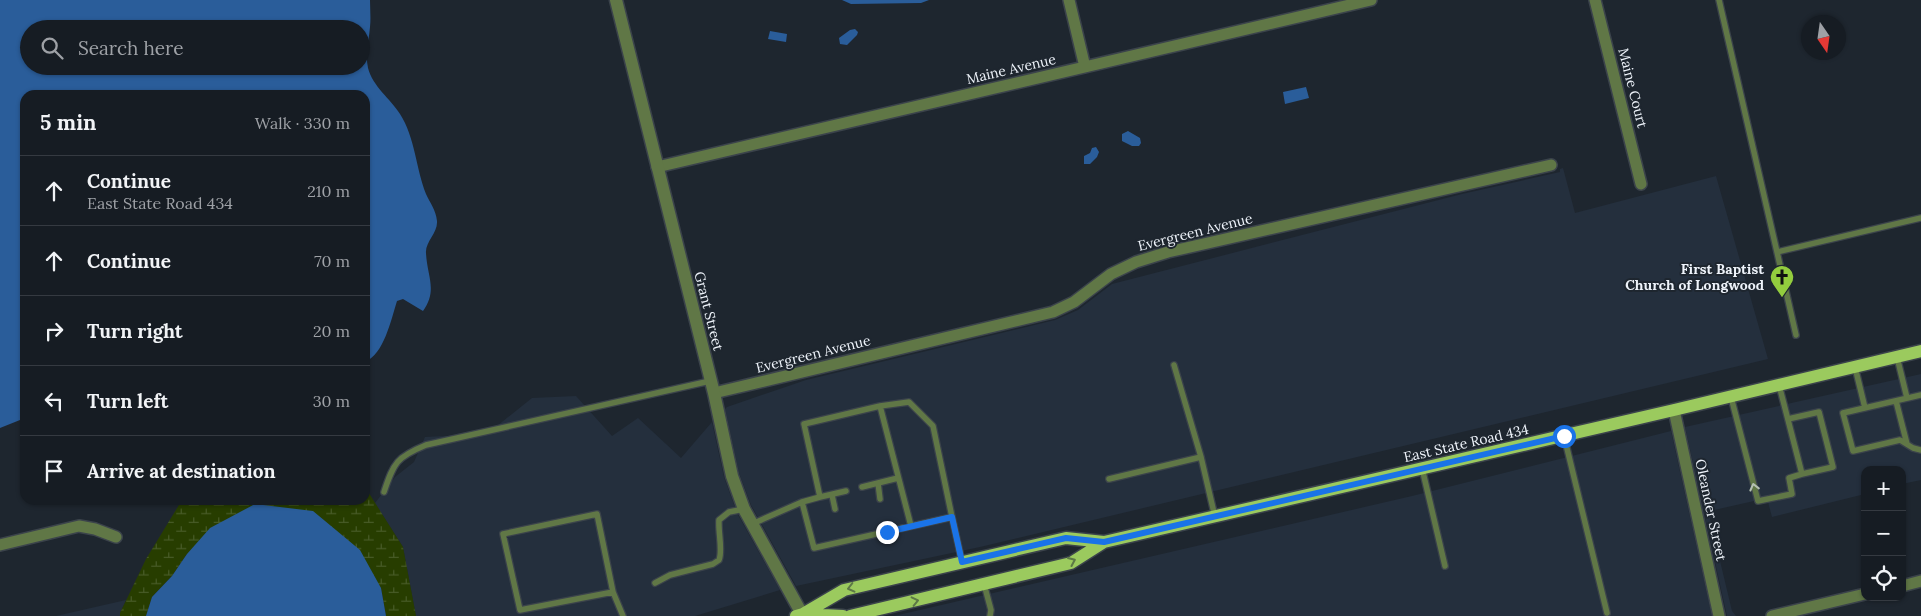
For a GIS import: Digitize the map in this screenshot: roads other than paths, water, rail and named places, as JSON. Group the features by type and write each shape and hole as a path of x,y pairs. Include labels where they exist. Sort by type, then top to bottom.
{"main road":[{"name":"East State Road 434","path":"1104,542 1731,397 1921,351"},
{"path":"801,615 844,590 1066,538 1104,542"},
{"path":"850,616 881,612 1071,563 1104,542"},
{"path":"801,615 842,616"}],"street":[{"name":"Grant Street","path":"616,0 712,387 732,476 744,509 801,615"},
{"path":"1069,0 1085,67"},
{"name":"Maine Avenue","path":"657,167 1371,0"},
{"name":"Maine Court","path":"1596,0 1641,184"},
{"name":"Evergreen Avenue","path":"712,387 1053,312 1074,302 1111,274 1136,262 1168,252 1551,165"},
{"name":"Oleander Street","path":"1674,410 1719,616"},
{"path":"0,545 79,526 96,529 116,537"},
{"path":"1906,585 1921,581"},
{"path":"1772,616 1861,595"}],"lane":[{"path":"1719,0 1796,335"},
{"path":"1777,252 1921,218"},
{"path":"1897,357 1907,398"},
{"path":"1174,365 1201,457 1215,517"},
{"path":"1855,367 1865,408"},
{"path":"1779,385 1802,474"},
{"path":"384,492 391,469 399,459 426,445 712,387"},
{"path":"1921,395 1842,413 1853,451 1900,440 1913,448 1921,450"},
{"path":"1731,397 1758,501 1792,494 1789,478 1833,467 1819,412 1788,419"},
{"path":"1896,401 1906,444"},
{"path":"820,497 804,424 880,406 909,402 933,426 962,562"},
{"path":"880,406 911,526"},
{"path":"1564,436 1607,613"},
{"path":"1109,479 1201,457"},
{"path":"1422,468 1445,566"},
{"path":"862,487 898,478"},
{"path":"878,484 880,499"},
{"path":"752,524 802,502 846,491"},
{"path":"832,495 835,509"},
{"path":"802,502 814,548 841,539 952,517"},
{"path":"655,583 670,575 713,564 719,560 721,555 718,533 719,520 729,512 744,509"},
{"path":"613,592 520,610 503,534 598,514 613,592 623,616"},
{"path":"984,584 991,610 990,616"}],"water":[{"path":"0,0 370,0 370,20 20,20 20,75 370,75 396,108 405,123 426,194 434,210 437,225 426,249 431,283 430,296 427,303 423,311 403,299 397,301 386,336 377,352 370,359 370,90 20,90 20,420 0,428"},
{"path":"842,0 929,0 921,3 851,4"},
{"path":"855,29 858,32 857,35 847,45 840,44 839,38 850,30"},
{"path":"770,31 787,34 786,42 768,39"},
{"path":"1306,87 1309,98 1285,104 1283,92"},
{"path":"1128,131 1140,138 1141,143 1139,146 1132,146 1122,141 1122,134"},
{"path":"1096,147 1099,152 1097,157 1090,164 1084,164 1084,156 1090,153 1092,148"},
{"path":"253,505 313,511 360,550 381,588 386,616 146,616 152,597 172,576 187,554 210,528"}],"place":[{"name":"First Baptist Church of Longwood","path":"1782,298"}]}
